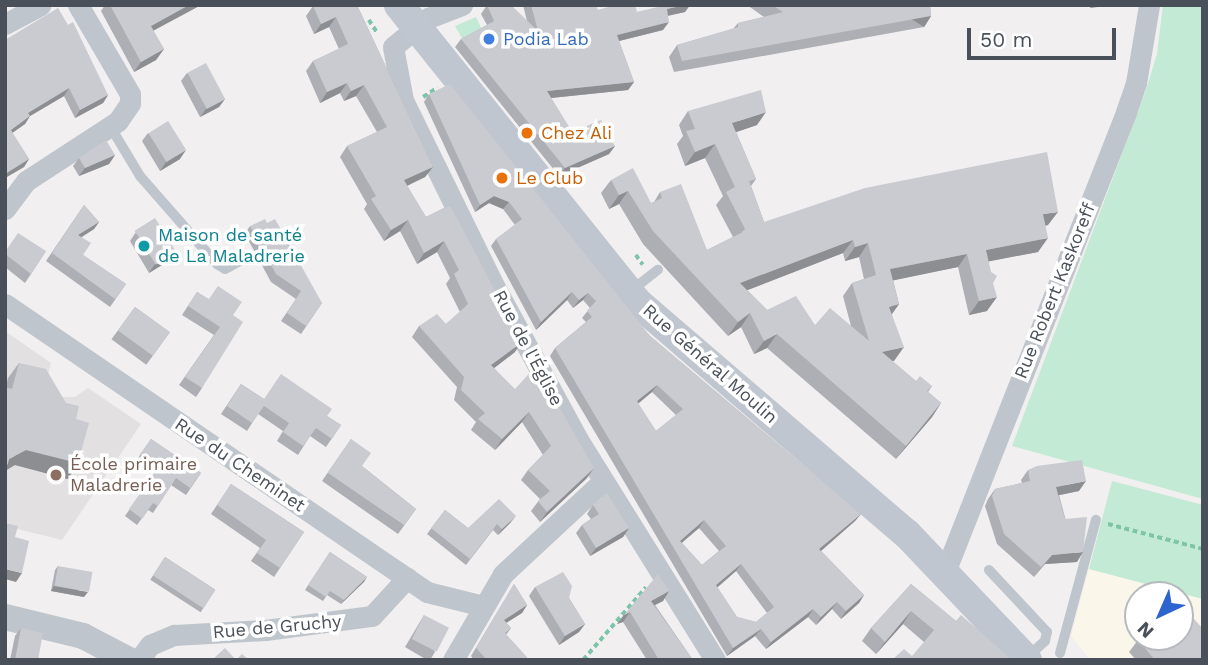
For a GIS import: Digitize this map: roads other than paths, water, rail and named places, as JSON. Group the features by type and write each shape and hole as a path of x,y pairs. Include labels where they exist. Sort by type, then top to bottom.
{"main road":[{"name":"Rue Général Moulin","path":"408,16 629,292 672,337 818,457 945,572 1030,655"}],"street":[{"path":"5,24 40,5"},
{"path":"5,208 45,165 124,116 130,94 78,5"},
{"path":"408,16 462,5"},
{"name":"Rue Robert Kaskoreff","path":"945,572 1133,93 1149,5"},
{"name":"Rue de l'Église","path":"408,16 392,51 404,100 491,280 602,482 715,660"},
{"name":"Rue du Cheminet","path":"5,304 407,579 441,599 483,606"},
{"path":"453,660 483,606 518,558 602,482"},
{"name":"Rue de Gruchy","path":"139,660 150,645 174,635 365,618 380,610 407,579"},
{"path":"5,617 83,636 129,660"}],"lane":[{"path":"110,126 140,176 220,268 244,259"},
{"path":"629,292 658,270"},
{"path":"1030,655 1063,656 1096,520"},
{"path":"989,570 1047,632 1030,655"}],"place":[{"name":"Podia Lab","path":"489,39"},
{"name":"Chez Ali","path":"527,133"},
{"name":"Le Club","path":"502,178"},
{"name":"Maison de santé de La Maladrerie","path":"144,246"},
{"name":"École primaire Maladrerie","path":"56,475"}]}
